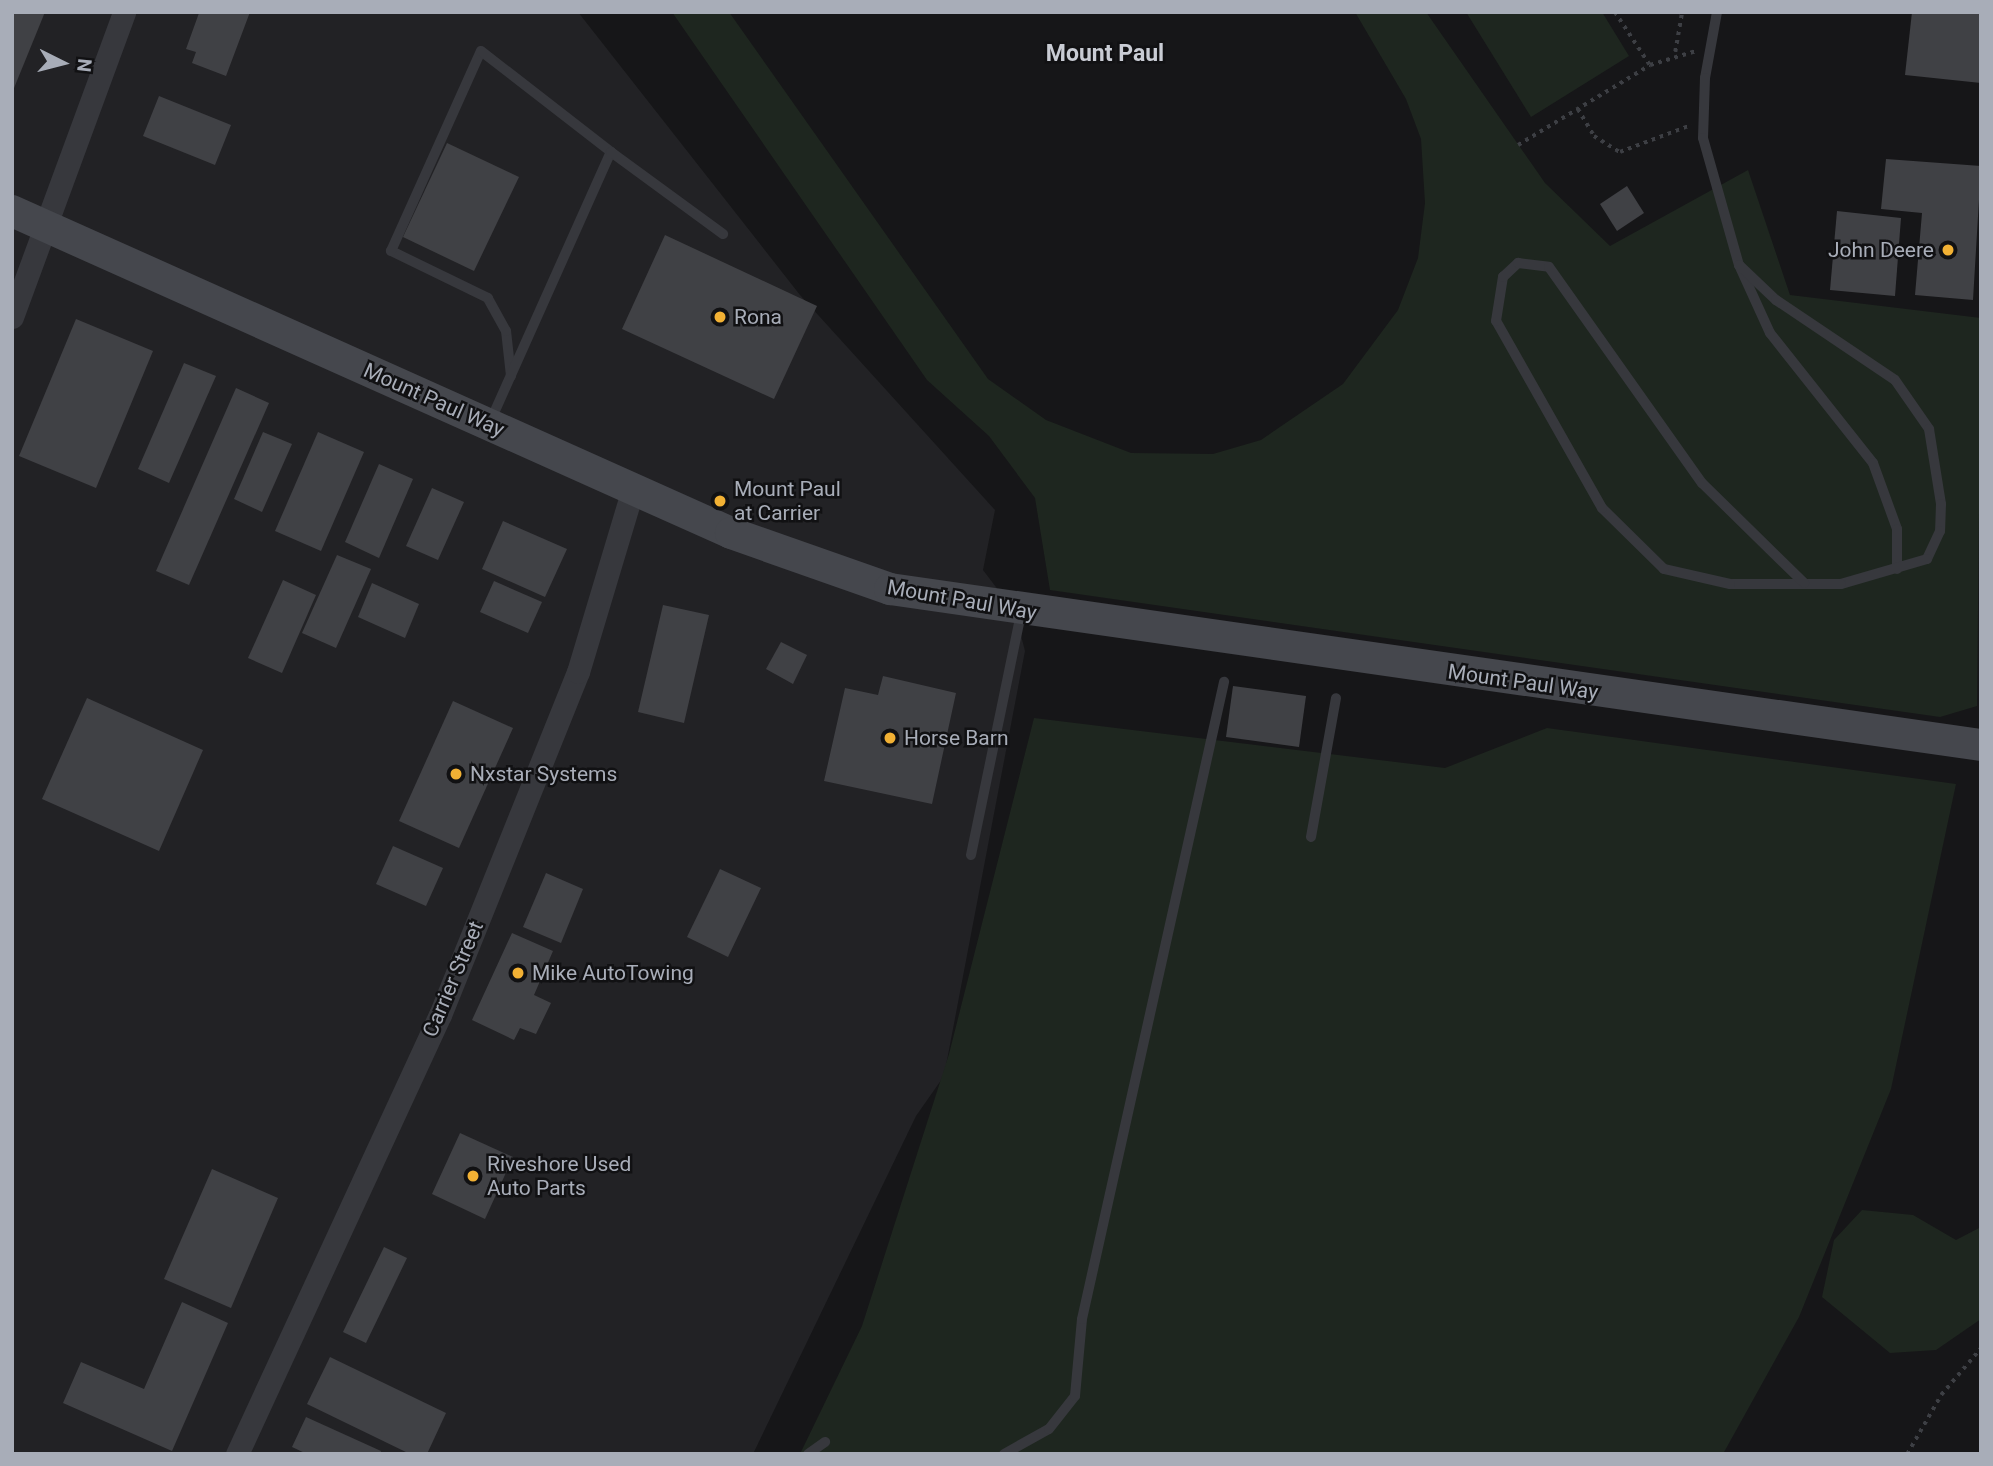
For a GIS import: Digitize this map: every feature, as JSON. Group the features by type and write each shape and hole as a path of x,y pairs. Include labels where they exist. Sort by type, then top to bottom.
{"street":[{"path":"12,317 124,12"},
{"name":"Mount Paul Way","path":"12,211 633,489 817,567 902,592 1021,612 1981,745"},
{"name":"Carrier Street","path":"237,1454 440,1015 578,672 633,489"}],"lane":[{"path":"1717,12 1709,53 1702,120 1739,265 1770,333 1873,463 1896,529 1897,569"},
{"path":"511,376 506,331 488,298 391,251 481,51 611,152 723,234"},
{"path":"489,425 611,152"},
{"path":"1739,265 1776,299 1895,380 1929,429 1939,463 1940,531 1927,559 1841,584 1705,582 1664,569 1623,534 1572,464 1503,343 1496,299 1503,277 1518,263 1534,262 1566,282 1702,483 1804,583"},
{"path":"971,855 1021,612"},
{"path":"1004,1454 1049,1429 1075,1396 1082,1319 1224,682"},
{"path":"1311,837 1336,698"},
{"path":"808,1454 825,1442"}],"path":[{"path":"1615,12 1650,65"},
{"path":"1675,52 1682,12"},
{"path":"1518,145 1675,52 1709,53"},
{"path":"1578,109 1594,136 1620,152 1702,120"},
{"path":"1907,1454 1941,1395 1981,1348"}],"shaded area":[{"path":"12,12 578,12 800,295 995,510 983,570 1015,612 1025,651 944,1076 916,1116 753,1454 12,1454"},
{"path":"672,12 729,12 988,379 1046,420 1131,453 1213,454 1261,440 1343,384 1398,310 1418,258 1425,203 1421,139 1406,99 1355,12 1426,12 1545,183 1610,246 1748,170 1790,295 1981,318 1977,706 1940,717 1050,590 1035,498 989,436 927,380"},
{"path":"1466,12 1602,12 1629,56 1531,117"},
{"path":"1034,718 1445,768 1547,728 1956,784 1891,1089 1799,1317 1723,1454 800,1454 862,1326 949,1054"},
{"path":"1862,1210 1913,1215 1956,1240 1981,1227 1981,1319 1936,1350 1890,1353 1822,1297 1834,1240"}],"building":[{"path":"12,12 45,12 12,93"},
{"path":"250,12 226,76 192,63 196,52 186,49 199,13"},
{"path":"1912,12 1981,12 1981,83 1905,75"},
{"path":"159,96 231,125 215,165 143,136"},
{"path":"447,143 519,177 474,271 403,237"},
{"name":"John Deere","path":"1886,159 1981,166 1973,300 1915,295 1922,213 1881,209"},
{"path":"1627,186 1644,213 1617,231 1600,204"},
{"path":"1837,211 1901,218 1895,296 1830,290"},
{"name":"Rona","path":"665,235 817,306 774,399 622,329"},
{"path":"76,319 153,351 96,488 19,456"},
{"path":"184,363 216,376 169,483 138,469"},
{"path":"236,388 269,403 189,585 156,571"},
{"path":"263,432 292,444 262,512 234,499"},
{"path":"318,432 364,452 321,551 275,531"},
{"path":"379,464 413,479 379,558 345,542"},
{"path":"432,488 464,502 438,560 406,546"},
{"path":"503,521 567,549 545,597 482,569"},
{"path":"337,555 371,569 336,648 302,633"},
{"path":"283,580 316,595 282,673 248,658"},
{"path":"494,581 542,602 528,633 480,612"},
{"path":"372,583 419,604 405,638 358,617"},
{"path":"663,605 709,615 684,723 638,712"},
{"path":"781,642 807,655 793,684 766,669"},
{"name":"Horse Barn","path":"883,676 956,693 932,804 824,781 845,688 878,695"},
{"path":"1233,686 1306,696 1299,747 1226,737"},
{"path":"87,698 203,750 159,851 42,799"},
{"name":"Nxstar Systems","path":"453,701 513,728 459,848 399,821"},
{"path":"393,846 443,868 426,906 376,884"},
{"path":"720,869 761,888 728,957 687,937"},
{"path":"546,873 583,889 561,943 523,927"},
{"name":"Mike AutoTowing","path":"512,933 553,951 534,995 551,1003 536,1034 520,1028 514,1040 472,1020"},
{"name":"Riveshore Used Auto Parts","path":"460,1133 513,1157 485,1219 432,1194"},
{"path":"212,1169 278,1198 231,1308 164,1279"},
{"path":"384,1247 407,1258 366,1343 343,1332"},
{"path":"182,1302 228,1323 172,1451 63,1403 81,1362 144,1389"},
{"path":"330,1357 446,1413 427,1454 410,1454 307,1404"},
{"path":"306,1417 381,1451 380,1454 307,1454 292,1447"}],"place":[{"name":"John Deere","path":"1948,250"},
{"name":"Rona","path":"720,317"},
{"name":"Mount Paul at Carrier","path":"720,501"},
{"name":"Horse Barn","path":"890,738"},
{"name":"Nxstar Systems","path":"456,774"},
{"name":"Mike AutoTowing","path":"518,973"},
{"name":"Riveshore Used Auto Parts","path":"473,1176"}],"district":[{"name":"Mount Paul","path":"1105,54"}]}
